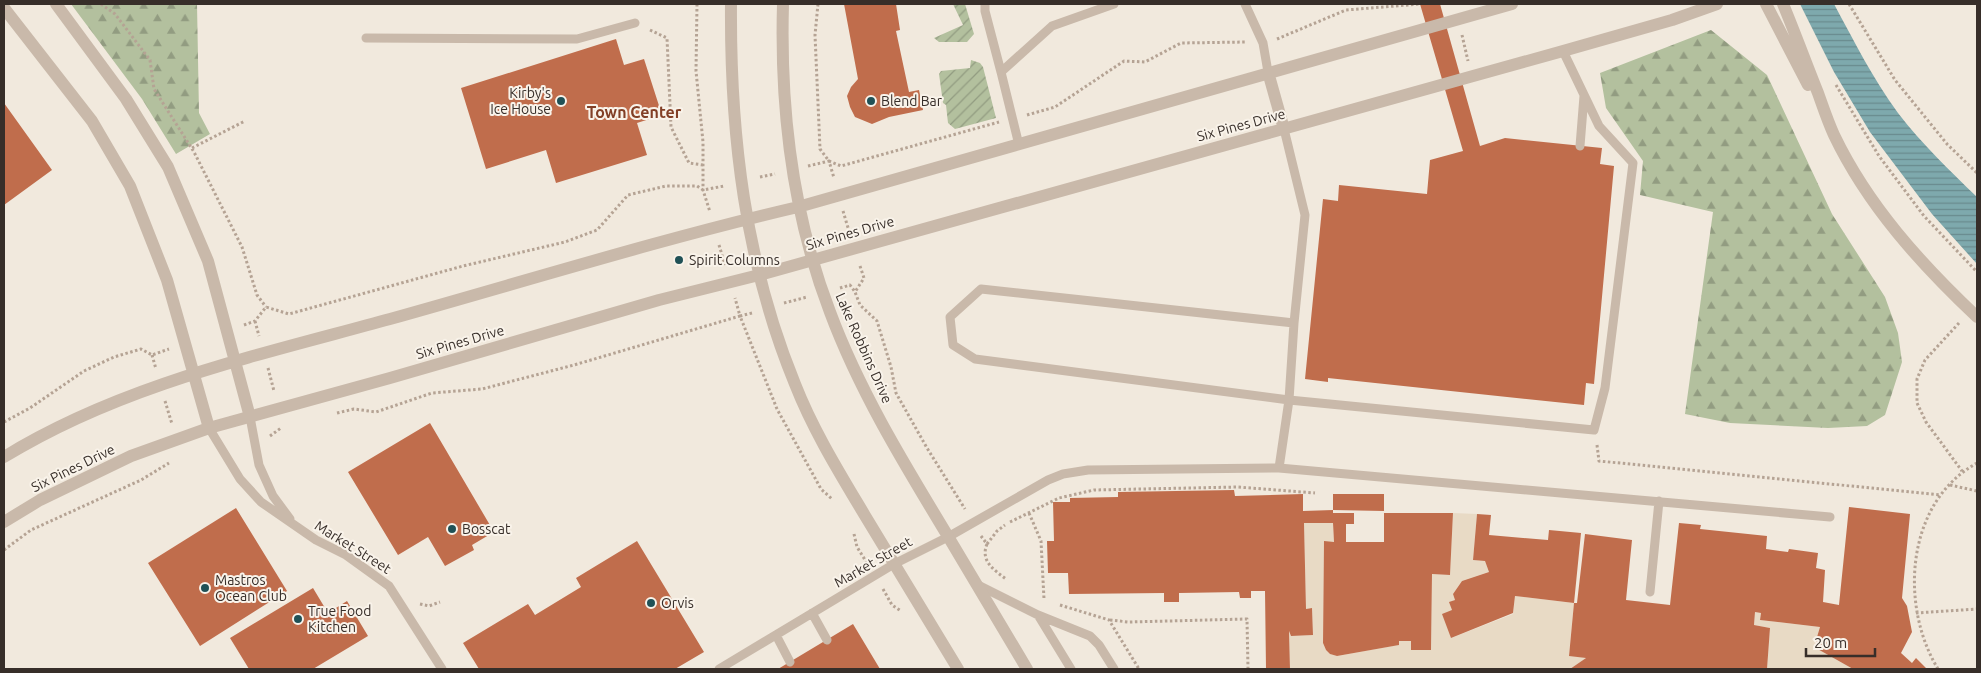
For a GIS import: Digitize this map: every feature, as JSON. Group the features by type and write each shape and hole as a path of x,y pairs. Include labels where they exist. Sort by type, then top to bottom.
{"street":[{"path":"56,4 126,98 168,167 208,261 250,417"},
{"path":"731,4 730,48 734,129 746,219 759,275 782,352 799,394 830,457 958,669"},
{"name":"Lake Robbins Drive","path":"783,4 783,83 786,127 792,170 798,207 830,313 857,376 906,467 1027,669"},
{"path":"4,456 26,443 115,402 234,362 746,219 798,207 1512,4"},
{"name":"Six Pines Drive","path":"4,522 40,500 131,456 209,428 659,300 759,275 1563,51 1672,20 1716,4"},
{"path":"1766,4 1834,136 1876,204 1896,232 1936,279 1974,314"},
{"path":"1783,4 1834,136"},
{"path":"4,8 92,121 130,186 167,280 209,428"},
{"path":"1268,72 1284,129"}],"lane":[{"path":"985,4 1019,145"},
{"path":"1001,72 1052,26 1114,4"},
{"path":"1245,4 1263,43 1268,72"},
{"path":"366,38 577,39 635,23"},
{"path":"1294,323 981,289 950,317 953,345 975,359 1289,400 1594,430 1605,388 1633,163 1599,126 1563,51"},
{"path":"1580,146 1584,95"},
{"path":"1279,468 1289,400 1294,323 1305,215 1284,129"},
{"name":"Market Street","path":"250,417 260,465 273,496 295,526"},
{"name":"Market Street","path":"209,428 240,479 261,502 316,540 346,555 390,586 442,669"},
{"name":"Market Street","path":"719,669 894,564 1048,480 1076,471 1279,468 1830,517"},
{"path":"1650,592 1659,501"},
{"path":"976,584 1038,615 1090,636 1099,645 1114,669"},
{"path":"812,613 827,640"},
{"path":"1038,615 1070,669"},
{"path":"776,635 790,662"}],"path":[{"path":"101,4 115,14 150,60 154,89 192,148 242,247 257,295 266,307 289,314 463,266 565,242 597,230 628,195 666,186 697,186 703,190 829,162 841,166 1055,107 1124,61 1145,62 1181,43 1263,43 1284,37 1346,10 1420,4"},
{"path":"336,414 354,409 376,412 432,394 482,389 574,365 740,316 703,190 703,142 696,71 697,4"},
{"path":"818,4 815,35 820,149 829,162 853,248 864,278 855,292 860,305 877,322 891,366 896,392 927,448 986,544 987,563 1008,580"},
{"path":"1849,4 1895,80 1947,144 1977,173"},
{"path":"635,23 666,38 671,126 690,163 703,165"},
{"path":"1460,30 1469,64"},
{"path":"1834,80 1879,156 1924,216 1977,272"},
{"path":"192,148 245,121"},
{"path":"226,331 255,321 266,307"},
{"path":"1962,471 1926,422 1917,403 1917,379 1925,360 1974,314"},
{"path":"255,321 283,426 266,439"},
{"path":"4,422 30,408 84,371 114,357 140,349 152,355 185,344"},
{"path":"1594,430 1599,461 1941,495"},
{"path":"1938,669 1922,638 1916,613 1914,572 1918,547 1926,523 1941,495 1962,471 1977,463"},
{"path":"1950,485 1977,491"},
{"path":"986,544 1004,526 1029,513 1066,496 1105,489 1238,487 1315,493"},
{"path":"1029,513 1042,541 1044,599"},
{"path":"1038,597 1109,620 1128,622 1247,619 1248,669"},
{"path":"417,601 421,605 429,606 440,602"},
{"path":"1916,613 1977,609"},
{"path":"1109,620 1139,669"}],"green space":[{"path":"71,4 197,4 199,113 210,134 176,154 142,99"},
{"path":"953,4 965,4 974,34 967,42 939,42 934,38 963,25"},
{"path":"1711,30 1767,75 1832,214 1885,297 1898,333 1902,362 1885,415 1867,426 1828,428 1730,423 1685,414 1713,212 1640,195 1643,161 1606,108 1600,73"},
{"path":"971,60 980,63 983,67 996,118 955,129 948,123 939,74 941,71 970,68"}],"shaded area":[{"path":"1453,513 1477,514 1473,560 1485,561 1489,572 1462,581 1453,594 1455,600 1450,602 1452,610 1451,638 1513,614 1515,596 1574,603 1569,655 1586,658 1570,669 1290,669 1289,631 1291,636 1313,635 1312,608 1306,609 1304,523 1333,523 1334,542 1324,542 1323,643 1330,654 1337,656 1398,645 1399,641 1411,641 1411,650 1431,650 1432,574 1450,575"},
{"path":"1755,612 1761,613 1760,620 1820,627 1814,647 1853,669 1767,669 1770,628 1754,625"}],"water":[{"path":"1800,4 1834,4 1856,46 1898,113 1926,146 1977,197 1977,264 1932,214 1870,132 1834,72"}],"building":[{"path":"844,4 896,4 900,30 896,31 909,92 919,90 923,110 889,117 872,124 855,117 847,96 851,87 858,79"},
{"path":"1420,4 1440,4 1480,146 1505,138 1602,148 1600,164 1614,166 1594,384 1586,383 1584,405 1328,378 1328,382 1305,379 1323,199 1338,201 1339,185 1427,194 1430,160 1463,151"},
{"name":"Kirby's Ice House","path":"616,39 624,65 644,59 662,115 637,123 647,155 556,183 546,150 486,169 461,88"},
{"path":"4,103 52,170 4,205"},
{"path":"430,423 494,532 472,545 474,550 445,566 428,537 398,555 348,472"},
{"path":"1234,490 1235,496 1303,494 1303,511 1333,510 1333,513 1354,513 1354,524 1346,524 1346,542 1384,542 1384,513 1453,513 1450,575 1432,574 1431,650 1411,650 1411,641 1399,641 1399,645 1337,656 1330,654 1326,650 1323,643 1324,541 1334,542 1333,523 1304,523 1306,609 1312,608 1313,635 1291,636 1289,631 1290,669 1266,669 1265,591 1251,591 1251,598 1240,598 1239,592 1179,593 1179,602 1164,602 1164,593 1069,594 1068,573 1048,573 1047,541 1054,541 1053,502 1070,502 1070,498 1118,497 1118,492"},
{"path":"1333,494 1384,494 1384,511 1333,510"},
{"path":"1849,507 1910,514 1902,598 1907,606 1912,632 1901,653 1912,663 1916,658 1927,669 1853,669 1814,647 1820,627 1760,620 1761,613 1755,612 1754,625 1770,628 1767,669 1570,669 1586,658 1569,656 1574,603 1577,603 1585,534 1632,540 1626,600 1670,605 1679,523 1701,525 1700,529 1767,536 1766,549 1788,552 1789,549 1818,553 1816,568 1825,570 1823,602 1839,605"},
{"path":"236,508 287,591 200,646 148,563"},
{"path":"1477,514 1491,515 1489,535 1548,540 1549,530 1581,533 1574,603 1515,596 1513,613 1451,638 1442,614 1452,610 1449,602 1455,600 1453,594 1462,581 1489,572 1485,561 1473,560"},
{"path":"637,541 704,652 675,669 479,669 463,643 528,604 535,615 581,587 576,578"},
{"path":"313,588 328,613 347,601 368,636 313,669 249,669 230,638"},
{"path":"853,624 880,669 778,669"}],"place":[{"name":"Kirby's Ice House","path":"561,101"},
{"name":"Blend Bar","path":"871,101"},
{"name":"Spirit Columns","path":"679,260"},
{"name":"Bosscat","path":"452,529"},
{"name":"Mastros Ocean Club","path":"205,588"},
{"name":"Orvis","path":"651,603"},
{"name":"True Food Kitchen","path":"298,619"}],"district":[{"name":"Town Center","path":"634,112"}]}
